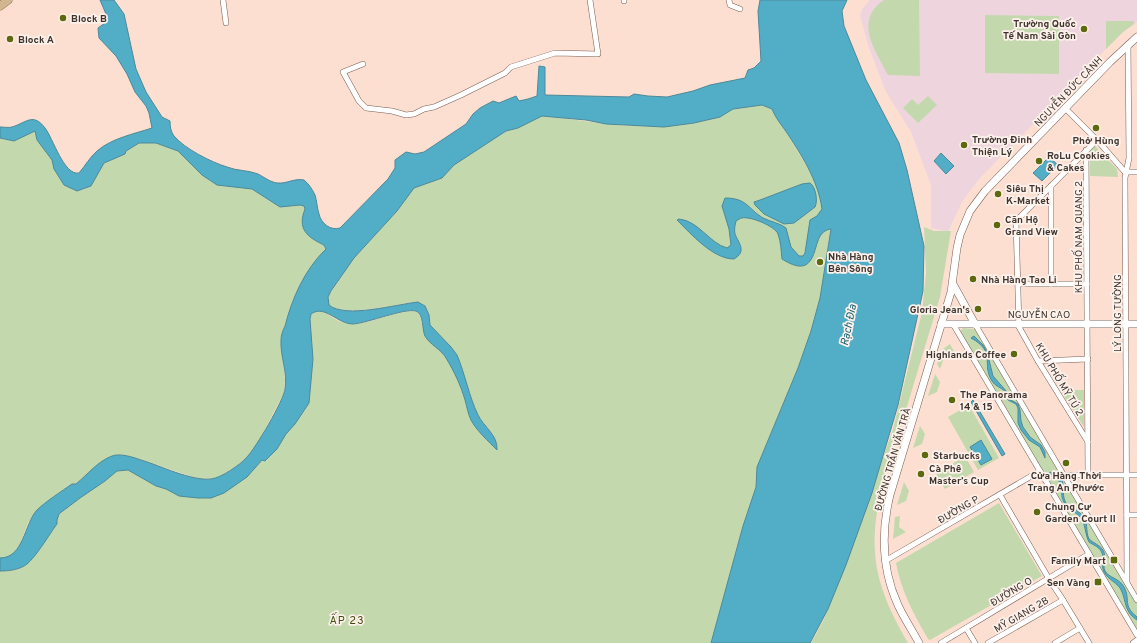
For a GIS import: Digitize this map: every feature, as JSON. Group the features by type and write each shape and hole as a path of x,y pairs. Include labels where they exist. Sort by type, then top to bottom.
{"main road":[{"path":"0,6 8,0"},
{"name":"NGUYỄN ĐỨC CẢNH","path":"941,324 953,284 958,241 966,218 974,204 984,191 1065,108 1128,44 1137,37"},
{"path":"953,284 975,324"},
{"name":"NGUYỄN CAO","path":"941,324 1137,324"},
{"name":"ĐƯỜNG TRẦN VĂN TRÀ","path":"919,643 895,598 885,561 884,529 888,504 941,324"}],"street":[{"path":"223,0 226,23"},
{"path":"363,64 343,72 358,101 366,108 392,111 406,115 414,114 461,95 505,72 511,67 556,53 598,54 590,0"},
{"path":"729,0 730,5 740,9"},
{"name":"LÝ LONG TƯỜNG","path":"1127,582 1125,172 1128,158 1128,44"},
{"path":"1065,108 1097,140 1125,172 1137,172"},
{"path":"1019,324 1016,221 1097,140"},
{"name":"KHU PHỐ NAM QUANG 2","path":"1086,150 1087,324"},
{"path":"1051,186 1051,284"},
{"path":"1019,284 1087,284"},
{"path":"953,324 1137,635"},
{"path":"975,324 1137,600"},
{"name":"KHU PHỐ MỸ TÚ 2","path":"1019,324 1020,330 1038,361 1088,442"},
{"name":"KHU PHỐ MỸ TÚ 2","path":"1087,324 1088,475"},
{"path":"1038,361 1088,359"},
{"name":"ĐƯỜNG P","path":"885,561 1040,471"},
{"path":"1064,475 1137,475"},
{"path":"1000,495 1049,579 1064,600 1089,643"},
{"path":"1127,515 1137,515"},
{"name":"ĐƯỜNG O","path":"941,643 1089,554"},
{"name":"MỸ GIANG 2B","path":"988,643 1064,600"},
{"path":"966,628 974,643"},
{"path":"1055,643 1080,628"},
{"path":"1133,643 1137,640"}],"shaded area":[{"path":"870,0 1137,0 1137,22 1123,32 979,179 962,202 948,232 931,228 931,185 911,132 886,92 869,48 860,16 862,9"}],"green space":[{"path":"884,0 919,0 920,76 888,75 873,46 868,27 870,17 875,8"},
{"path":"985,15 1059,16 1059,74 985,73"},
{"path":"1106,21 1134,21 1134,24 1123,32 1106,49"},
{"path":"928,96 937,105 918,123 903,108 912,99 918,105"},
{"path":"762,105 772,109 815,180 822,209 831,228 820,298 811,331 798,368 757,467 756,487 743,526 711,643 0,643 0,571 15,569 28,563 37,553 57,524 59,515 117,471 128,470 156,486 166,489 179,496 198,498 247,477 262,460 266,461 277,449 309,403 313,359 310,319 311,314 315,312 323,312 341,322 354,324 408,311 416,311 420,316 426,338 441,351 451,366 463,393 468,411 494,435 478,416 457,355 430,325 429,315 425,306 421,303 413,302 384,308 337,310 329,305 328,297 354,258 397,211 414,188 442,178 454,165 506,131 518,128 540,116 631,126 720,117 733,109"},
{"path":"35,131 37,140 52,160 82,190 91,186 104,163 139,143 156,143 178,151 210,181 252,189 280,207 304,206 303,222 306,232 313,239 324,245 326,249 309,270 293,299 281,340 285,381 284,393 257,444 247,457 233,469 216,478 210,479 196,478 136,458 113,455 76,484 56,495 38,509 28,523 19,547 7,558 0,558 0,138 7,140"},
{"path":"1095,146 1117,169 1118,177 1090,176 1090,151"},
{"path":"924,227 934,231 951,231 940,297 880,496 876,517 875,537 875,555 883,589 889,607 908,643 811,643 823,621 841,577 893,429 922,312 926,273"},
{"path":"963,328 976,330 1137,604 1137,631 960,332"},
{"path":"950,344 955,353 950,357 946,352 940,369 937,364 943,349"},
{"path":"935,374 940,382 937,392 928,396"},
{"path":"1060,390 1084,390 1084,427"},
{"path":"969,405 999,458 978,470 948,417"},
{"path":"920,426 925,434 922,444 913,448"},
{"path":"965,456 974,472 945,489 936,474"},
{"path":"904,482 909,491 906,501 897,505"},
{"path":"999,503 1042,576 930,640 928,639 913,612 905,593 896,563"},
{"path":"900,516 899,527 906,532 893,539 895,517"}],"water":[{"name":"Rạch Đỉa","path":"100,0 114,0 124,14 136,69 146,92 162,117 170,121 172,133 179,141 191,150 214,162 231,168 258,174 269,181 281,183 304,180 315,195 320,217 326,226 336,229 340,228 388,179 395,168 395,160 406,152 415,154 424,152 466,124 473,114 480,108 493,101 499,103 516,96 519,101 537,96 539,66 545,67 545,95 629,97 634,94 667,97 693,91 710,85 745,78 748,70 754,68 761,61 758,11 760,0 847,0 842,11 844,26 866,80 899,143 907,170 924,246 923,291 898,405 872,493 846,565 828,609 810,643 711,643 743,526 756,487 757,467 798,368 811,331 820,298 831,229 822,233 819,237 813,257 810,261 804,266 796,266 782,259 780,243 776,231 756,220 740,218 736,221 735,234 741,250 738,256 734,259 718,255 710,250 677,220 679,219 692,224 715,242 727,248 731,245 729,229 722,206 725,198 732,198 746,204 763,218 786,228 791,247 799,256 803,256 805,253 810,220 817,216 822,209 820,198 813,178 797,148 772,109 762,105 733,109 720,117 694,123 664,127 606,124 586,120 542,116 518,128 506,131 454,165 442,178 414,188 397,211 354,258 331,291 328,297 329,305 337,309 347,311 372,310 418,302 425,306 429,315 430,325 457,355 475,408 478,415 493,435 497,445 497,450 473,424 454,373 444,355 425,336 422,319 419,313 416,311 403,312 353,324 342,321 321,311 316,312 311,314 310,319 313,359 309,403 277,449 265,461 262,460 247,477 224,493 211,498 198,498 179,496 166,489 156,486 128,470 117,471 59,514 57,524 37,553 28,563 15,569 0,571 0,558 8,557 19,547 29,523 37,510 72,484 76,484 107,458 115,455 126,456 194,478 203,479 211,479 220,476 230,471 244,460 262,435 280,403 286,383 281,346 282,333 291,305 300,284 318,257 326,249 324,245 313,239 305,232 302,222 305,209 304,206 280,207 252,189 217,185 202,175 178,151 156,143 139,143 126,151 125,154 104,163 91,186 77,191 64,185 54,169 52,160 37,140 35,131 14,141 0,138 0,127 11,127 29,120 37,121 45,128 68,169 79,173 97,151 109,143 152,128 146,106 135,92 127,74 116,56 99,38 98,28 105,23 106,14"},
{"path":"941,153 954,166 946,174 934,161"},
{"path":"1049,157 1058,165 1042,181 1033,173"},
{"path":"810,183 816,194 815,207 794,223 784,224 764,214 755,205 754,202 802,184"},
{"path":"974,336 983,345 987,352 993,376 1007,392 1009,399 1018,404 1023,427 1030,437 1041,445 1045,452 1045,458 1040,447 1029,440 1021,430 1018,423 1018,408 1016,404 1008,400 1005,391 992,381 989,375 984,348 971,338"},
{"path":"973,400 1005,454 1002,456 971,402"},
{"path":"981,440 992,459 981,465 970,447"},
{"path":"1050,472 1062,479 1066,504 1080,513 1084,518 1089,539 1103,550 1105,558 1105,571 1124,587 1127,595 1128,606 1132,613 1137,617 1137,620 1129,613 1120,588 1104,572 1103,556 1101,551 1089,542 1081,518 1065,504 1060,482 1049,473"}],"place":[{"name":"Block B","path":"63,18"},
{"name":"Trường Quốc Tế Nam Sài Gòn","path":"1084,29"},
{"name":"Block A","path":"10,39"},
{"name":"Phở Hùng","path":"1096,128"},
{"name":"Trường Đinh Thiện Lý","path":"964,145"},
{"name":"RoLu Cookies & Cakes","path":"1039,161"},
{"name":"Siêu Thị K-Market","path":"998,194"},
{"name":"Căn Hộ Grand View","path":"997,225"},
{"name":"Nhà Hàng Bên Sông","path":"820,262"},
{"name":"Nhà Hàng Tao Li","path":"973,279"},
{"name":"Gloria Jean's","path":"978,309"},
{"name":"Highlands Coffee","path":"1014,354"},
{"name":"The Panorama 14 & 15","path":"952,400"},
{"name":"Starbucks","path":"925,455"},
{"name":"Cửa Hàng Thời Trang An Phước","path":"1066,463"},
{"name":"Cà Phê Master’s Cup","path":"921,474"},
{"name":"Chung Cư Garden Court II","path":"1037,512"},
{"name":"Family Mart","path":"1114,560"},
{"name":"Sen Vàng","path":"1098,582"}],"district":[{"name":"ẤP 23","path":"347,620"}]}
